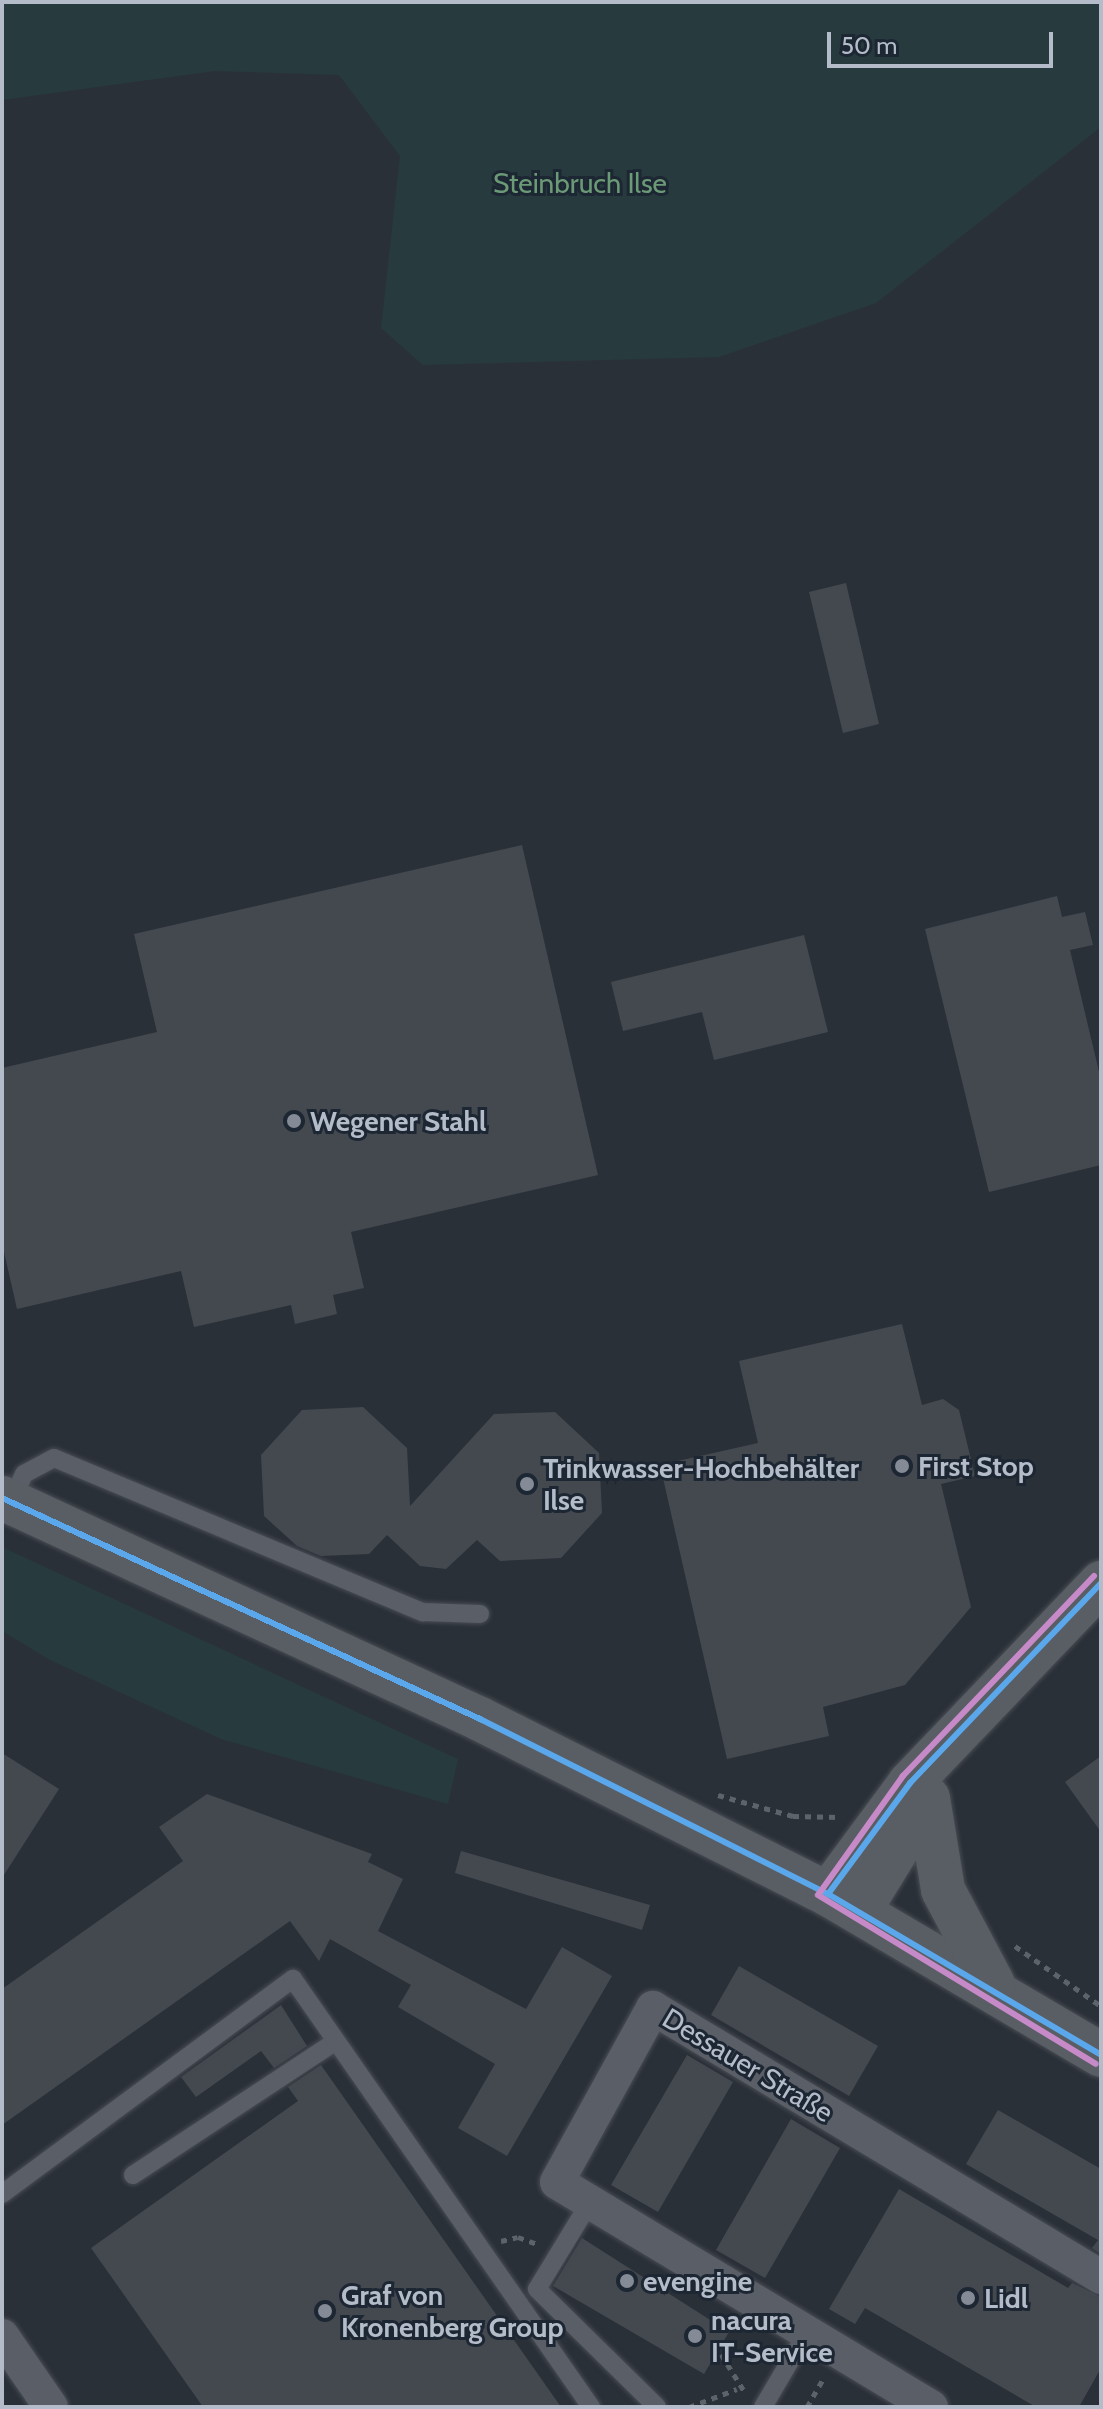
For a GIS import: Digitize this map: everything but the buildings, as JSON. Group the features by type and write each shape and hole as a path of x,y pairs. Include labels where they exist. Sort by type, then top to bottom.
{"main road":[{"path":"6,1500 480,1719 843,1902 997,1990 1101,2055"},
{"path":"843,1902 910,1783 955,1737 1056,1622 1101,1583"},
{"path":"843,1902 928,1798 955,1737"},
{"path":"928,1798 943,1890 997,1990"}],"street":[{"name":"Dessauer Straße","path":"931,2407 557,2182 653,2008 1101,2277"},
{"path":"2,2336 51,2407"}],"lane":[{"path":"6,1500 24,1474 54,1458 423,1612 480,1614"},
{"path":"2,2194 293,1979 591,2407"},
{"path":"133,2175 336,2041"},
{"path":"590,2202 537,2289 657,2407"},
{"path":"763,2406 806,2334"}],"path":[{"path":"505,2240 541,2245"},
{"path":"721,2354 737,2389 763,2406"},
{"path":"689,2407 737,2389"}],"green space":[{"name":"Steinbruch Ilse","path":"2,2 1101,2 1101,127 876,303 719,357 423,365 381,328 400,156 339,75 215,71 2,100"},
{"path":"2,1547 458,1759 448,1804 221,1739 50,1660 2,1631"}],"transit line":[{"path":"2,1498 480,1719 828,1894 1101,2055"},
{"path":"1094,1576 903,1776 818,1895 1096,2064"},
{"path":"828,1894 910,1783 1101,1583"}],"place":[{"name":"Wegener Stahl","path":"294,1121"},
{"name":"First Stop","path":"902,1466"},
{"name":"Trinkwasser-Hochbehälter Ilse","path":"527,1484"},
{"name":"evengine","path":"627,2281"},
{"name":"Lidl","path":"968,2298"},
{"name":"Graf von Kronenberg Group","path":"325,2311"},
{"name":"nacura IT-Service","path":"695,2336"}]}
